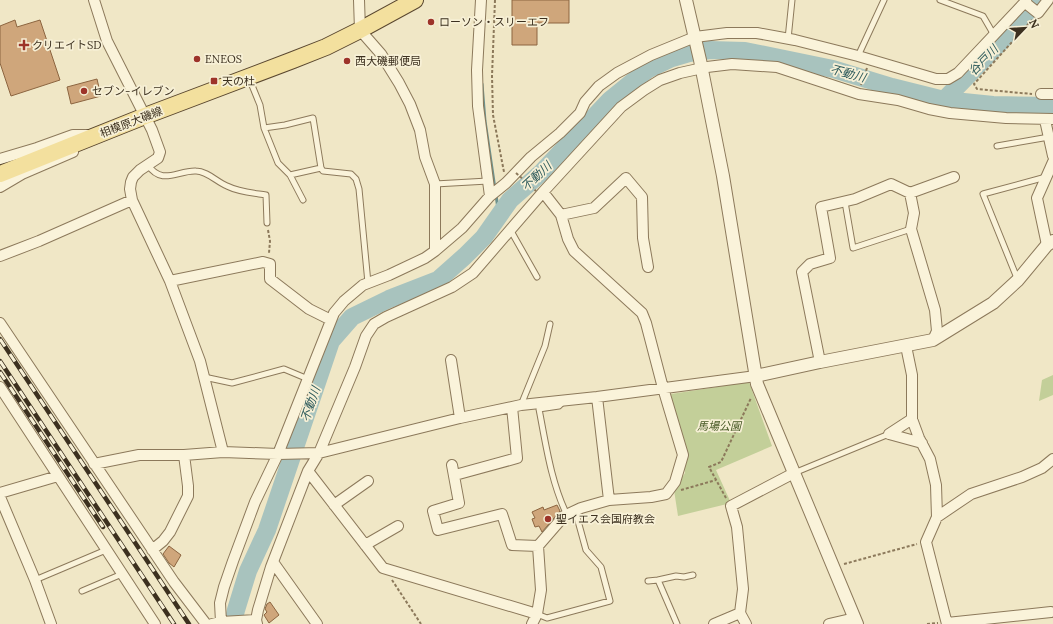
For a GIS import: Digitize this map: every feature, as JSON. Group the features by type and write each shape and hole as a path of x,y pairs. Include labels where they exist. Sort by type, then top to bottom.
{"main road":[{"name":"相模原大磯線","path":"0,174 145,116 326,47 415,0"}],"street":[{"path":"94,0 107,41 152,130 160,152 158,158 140,170 133,177 130,189 132,200 170,282 192,339 204,377 223,452"},
{"path":"359,0 360,30 381,54 399,83 410,104 420,130 425,157 434,184 435,251"},
{"path":"480,0 477,70 478,106 490,196"},
{"path":"686,0 696,39 724,176 756,380 856,621 829,624"},
{"path":"1048,0 1038,13 1026,2 958,73 948,79 936,79 869,59 788,38 757,33 727,33 696,39 651,55 617,73 599,86 585,102 580,112 565,128 531,156 506,183 490,196 462,228 426,258 363,285 344,301 334,313 278,454 256,502 224,587 217,623 256,622 273,562 308,471 319,452 355,367 366,336 374,324 452,287 473,273 511,231 539,192 621,107 633,97 660,80 701,64 732,64 777,67 859,94 898,100 929,109 950,113 1006,118 1049,119 1049,137 1053,156"},
{"path":"1041,94 1053,94"},
{"path":"0,159 73,135 97,135"},
{"path":"0,188 22,174 70,155 97,135"},
{"path":"94,464 139,456 223,452 278,454 319,452 516,406 663,388 756,380 820,362 933,340 993,303 1018,280 1050,243 1037,198 1053,162"},
{"path":"820,362 802,272 810,264 830,258 821,207 855,199 891,184 910,193 954,177"},
{"path":"561,215 594,208 626,178 642,197 644,238 648,267"},
{"path":"532,624 537,614 541,590 538,546 564,516 581,508 609,500 651,497 666,494 675,482 682,455 642,313 574,251 568,239 561,215 539,192"},
{"path":"910,193 914,213 911,230 935,310 937,331 933,340"},
{"path":"0,256 39,241 132,200"},
{"path":"170,282 266,260 270,264 270,279 309,309 331,320"},
{"path":"0,323 152,550 189,604 206,624"},
{"path":"906,346 912,375 912,419 930,459 936,485 937,517 926,542 935,582 947,623 1051,612"},
{"path":"451,360 460,418"},
{"path":"0,387 155,624"},
{"path":"597,397 609,500"},
{"path":"516,406 517,458 454,470 459,503 433,511 438,530 502,514 512,545 538,546"},
{"path":"888,434 912,419"},
{"path":"888,434 922,443"},
{"path":"152,550 163,541 170,532 188,496 184,455"},
{"path":"937,517 970,494 1022,477 1042,468 1053,459"},
{"path":"308,471 383,568 537,614"},
{"path":"746,624 740,613 743,589 737,527 730,506 794,472"},
{"path":"0,493 58,476"},
{"path":"334,505 368,481"},
{"path":"0,497 35,580 50,624"},
{"path":"365,545 398,526"},
{"path":"273,562 317,624"},
{"path":"714,624 740,613"}],"lane":[{"path":"788,38 792,0"},
{"path":"858,56 884,0"},
{"path":"940,0 983,16 994,34"},
{"path":"249,77 260,105 264,128 278,163 290,175 303,200"},
{"path":"264,128 285,125 313,118 321,168 323,171 351,174 356,179 359,189 368,283"},
{"path":"997,146 1049,137"},
{"path":"148,165 153,172 159,175 173,176 195,170 202,172 234,189 266,195 267,223"},
{"path":"290,175 321,168"},
{"path":"1018,280 983,194 1046,177"},
{"path":"434,184 488,181"},
{"path":"845,202 853,248 911,230"},
{"path":"511,231 537,277"},
{"path":"516,406 545,346 550,324"},
{"path":"204,377 232,383 284,369 308,379"},
{"path":"537,614 547,618 610,601 601,567 586,550 571,513 559,497 553,478 540,409 559,406 565,400"},
{"path":"794,472 888,434"},
{"path":"35,580 106,550"},
{"path":"82,590 122,574"},
{"path":"648,580 693,575"},
{"path":"658,580 677,624"}],"path":[{"path":"495,0 492,76 493,115 506,183"},
{"path":"1038,13 974,84 977,89 1041,94"},
{"path":"859,94 869,59"},
{"path":"516,173 539,192"},
{"path":"266,260 270,241 267,223"},
{"path":"730,506 708,467 721,462 756,380"},
{"path":"666,494 716,480"},
{"path":"833,567 926,542"},
{"path":"383,568 421,624"}],"green space":[{"path":"1053,375 1053,395 1039,401 1042,380"},
{"name":"馬場公園","path":"749,382 772,446 716,470 731,503 678,516 674,490 685,473 671,394"}],"building":[{"path":"512,0 569,0 569,23 537,23 537,45 512,45"},
{"name":"クリエイトSD","path":"15,20 17,27 40,20 60,80 11,96 0,63 0,26"},
{"name":"セブン-イレブン","path":"97,79 101,96 71,104 67,87"},
{"name":"聖イエス会国府教会","path":"557,505 560,511 542,532 539,526 535,527 532,519 535,518 532,512 543,507 544,510"},
{"path":"169,546 181,555 174,567 169,563 163,554"},
{"path":"270,602 279,615 269,623 264,615 267,612 265,609 267,604"}],"waterway":[{"name":"谷戸川","path":"944,100 1022,20 1036,0"},
{"name":"不動川","path":"233,624 248,571 267,530 331,341 352,317 389,299 438,280 484,237 510,200 542,172 610,100 647,70 672,58 689,53 710,50 745,51 833,69 892,87 944,100 993,105 1053,106"},
{"path":"482,84 485,121 495,189"},
{"path":"496,195 499,216"}],"railway":[{"path":"0,339 189,624"},
{"path":"0,361 174,624"},
{"path":"0,372 103,527"}],"place":[{"name":"ローソン・スリーエフ","path":"431,22"},
{"name":"クリエイトSD","path":"24,45"},
{"name":"ENEOS","path":"197,59"},
{"name":"西大磯郵便局","path":"347,61"},
{"name":"天の杜","path":"214,81"},
{"name":"セブン-イレブン","path":"84,91"},
{"name":"聖イエス会国府教会","path":"548,519"}]}
